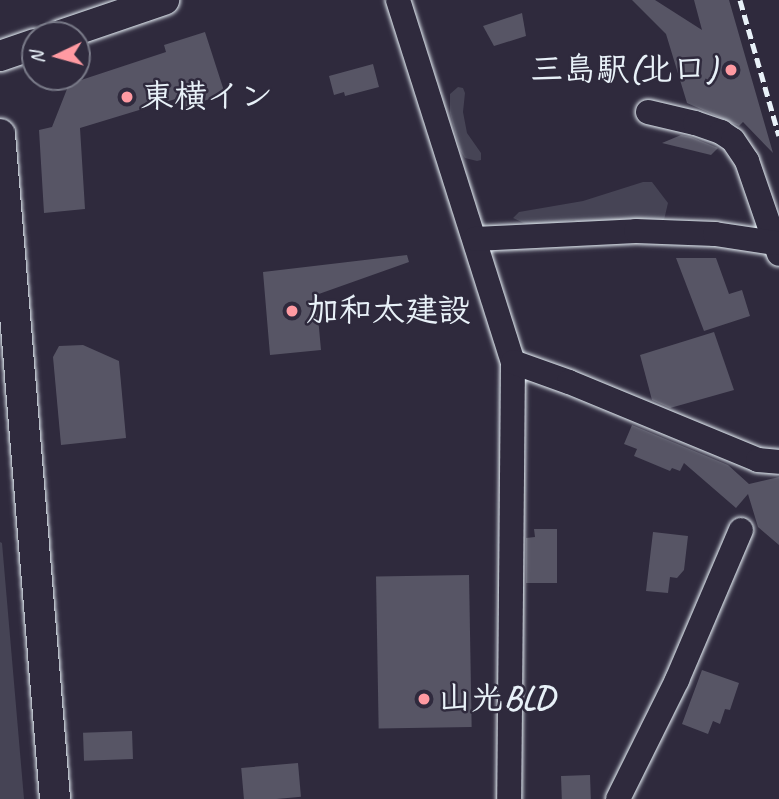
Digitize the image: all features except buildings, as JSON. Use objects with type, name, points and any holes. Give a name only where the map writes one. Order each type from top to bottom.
[{"type":"street","points":[[91,25],[164,0]]},
{"type":"street","points":[[397,0],[513,362],[509,799]]},
{"type":"street","points":[[0,56],[21,49]]},
{"type":"street","points":[[648,112],[695,123],[721,132],[733,140],[747,161],[777,249]]},
{"type":"street","points":[[0,134],[55,799]]},
{"type":"street","points":[[475,239],[636,231],[715,234],[777,249]]},
{"type":"street","points":[[513,362],[569,382],[758,460],[779,462]]},
{"type":"street","points":[[618,799],[677,680],[741,530]]},
{"type":"shaded area","points":[[458,87],[463,88],[465,93],[463,112],[467,133],[481,153],[481,160],[465,158],[460,150],[450,113],[450,94]]},
{"type":"shaded area","points":[[643,182],[652,182],[668,203],[664,220],[658,223],[584,224],[574,220],[540,225],[526,224],[513,218],[519,212],[583,201]]},
{"type":"shaded area","points":[[0,542],[2,543],[24,799],[0,799]]},
{"type":"railway","points":[[740,0],[779,136]]},
{"type":"place","name":"三島駅(北口)","points":[[731,70]]},
{"type":"place","name":"東横イン","points":[[127,97]]},
{"type":"place","name":"加和太建設","points":[[292,311]]},
{"type":"place","name":"山光BLD","points":[[424,699]]}]
